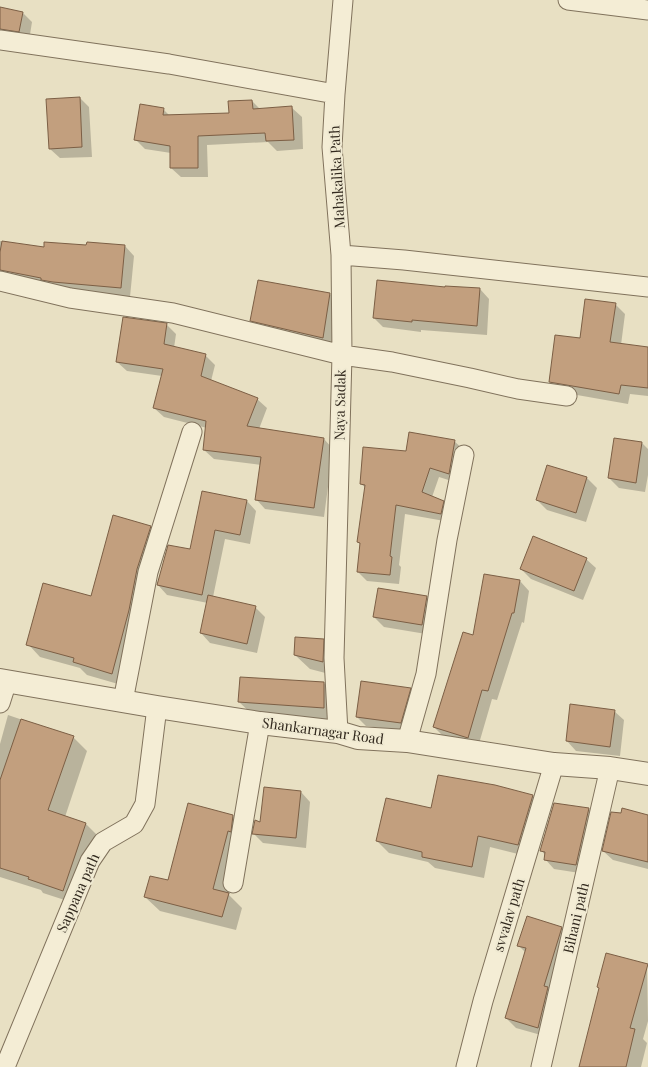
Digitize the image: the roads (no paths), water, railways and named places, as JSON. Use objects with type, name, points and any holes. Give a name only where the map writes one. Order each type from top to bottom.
[{"type":"street","name":"Mahakalika Path","points":[[342,355],[341,255],[332,147],[334,94],[343,0]]},
{"type":"street","points":[[568,0],[648,10]]},
{"type":"street","points":[[0,40],[169,64],[334,94]]},
{"type":"street","points":[[341,255],[404,260],[648,287]]},
{"type":"street","name":"Naya Sadak","points":[[0,281],[70,298],[172,313],[342,355],[334,658],[338,732]]},
{"type":"street","points":[[342,355],[392,362],[518,389],[567,396]]},
{"type":"street","points":[[123,701],[148,572],[192,432]]},
{"type":"street","points":[[407,741],[426,674],[447,540],[464,455]]},
{"type":"street","points":[[0,703],[4,681]]},
{"type":"street","name":"Shankarnagar Road","points":[[4,681],[260,723],[338,732],[358,738],[407,741],[554,764],[610,768],[648,774]]},
{"type":"street","name":"Sappana path","points":[[5,1067],[90,861],[103,842],[134,824],[145,804],[157,707]]},
{"type":"street","points":[[233,883],[260,723]]},
{"type":"street","name":"svvalav path","points":[[466,1067],[554,764]]},
{"type":"street","name":"Bihani path","points":[[541,1067],[610,768]]}]
